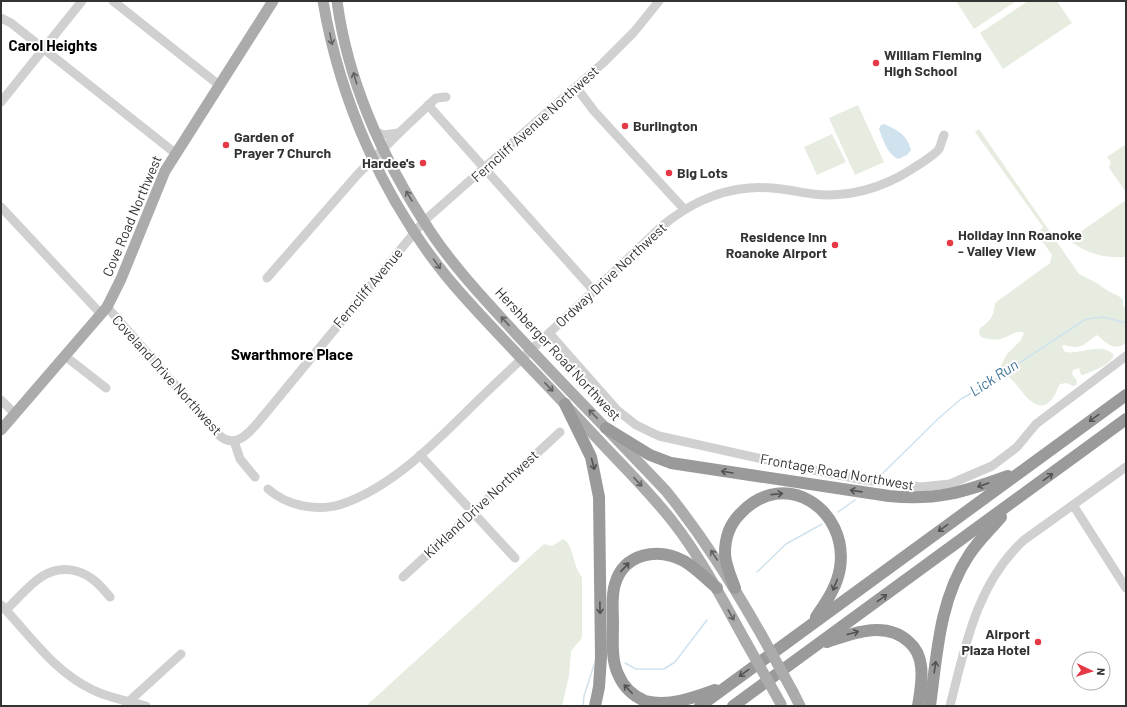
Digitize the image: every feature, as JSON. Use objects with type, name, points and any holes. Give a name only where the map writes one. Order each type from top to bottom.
[{"type":"highway","points":[[700,706],[1126,395]]},
{"type":"highway","points":[[565,404],[588,447],[598,483],[601,657],[595,706]]},
{"type":"highway","points":[[736,705],[1126,419]]},
{"type":"highway","points":[[606,428],[650,455],[671,463],[905,498],[951,495],[1020,472]]},
{"type":"highway","points":[[735,588],[726,561],[725,550],[729,531],[737,516],[752,502],[765,496],[783,493],[804,498],[819,507],[831,521],[838,537],[841,557],[839,574],[835,586],[829,598],[810,626]]},
{"type":"highway","points":[[930,706],[941,625],[955,580],[969,555],[1016,500]]},
{"type":"highway","points":[[716,588],[690,565],[674,557],[664,554],[649,554],[630,561],[620,572],[613,593],[614,661],[618,674],[626,688],[639,698],[650,703],[678,703],[729,684]]},
{"type":"highway","points":[[816,645],[863,630],[885,630],[899,635],[914,647],[920,659],[922,677],[918,706]]},
{"type":"main road","name":"Cove Road Northwest","points":[[1,430],[104,311],[121,279],[162,178],[175,153],[273,1]]},
{"type":"main road","name":"Hershberger Road Northwest","points":[[323,1],[335,60],[354,118],[373,159],[400,209],[450,281],[661,507],[691,546],[781,705]]},
{"type":"main road","name":"Hershberger Road Northwest","points":[[337,1],[342,28],[357,85],[383,149],[424,221],[468,281],[531,350],[666,491],[691,522],[735,588],[800,706]]},
{"type":"street","points":[[1,102],[82,1]]},
{"type":"street","points":[[113,1],[219,85]]},
{"type":"street","name":"Ferncliff Avenue Northwest","points":[[407,242],[424,221],[484,170],[621,46],[659,1]]},
{"type":"street","points":[[1,18],[11,23],[175,153]]},
{"type":"street","points":[[576,87],[594,111],[684,209]]},
{"type":"street","points":[[267,278],[373,159],[436,98],[446,97]]},
{"type":"street","points":[[428,105],[484,170],[594,291]]},
{"type":"street","points":[[376,132],[384,135],[399,133]]},
{"type":"street","name":"Ordway Drive Northwest","points":[[268,488],[281,498],[302,505],[319,507],[334,506],[351,500],[393,477],[420,455],[662,226],[684,209],[718,194],[750,188],[776,188],[828,195],[876,187],[901,176],[938,150],[944,135]]},
{"type":"street","name":"Coveland Drive Northwest","points":[[1,207],[104,311],[220,436],[234,441],[240,459],[255,477]]},
{"type":"street","name":"Ferncliff Avenue","points":[[234,441],[247,434],[265,414],[407,242]]},
{"type":"street","name":"Frontage Road Northwest","points":[[549,333],[617,410],[636,425],[659,436],[803,468],[885,483],[921,487],[950,484],[992,466],[1017,447],[1036,424],[1126,356]]},
{"type":"street","points":[[65,356],[106,388]]},
{"type":"street","points":[[1,400],[14,414]]},
{"type":"street","name":"Kirkland Drive Northwest","points":[[403,577],[560,432]]},
{"type":"street","points":[[420,455],[515,558]]},
{"type":"street","points":[[950,706],[975,616],[988,585],[996,571],[1014,549],[1024,540],[1126,467]]},
{"type":"street","points":[[1073,505],[1126,588]]},
{"type":"street","points":[[110,597],[100,585],[89,576],[73,571],[56,569],[38,579],[4,607],[62,671],[92,690],[126,704],[146,706]]},
{"type":"street","points":[[126,704],[180,654]]},
{"type":"shaded area","points":[[956,1],[1016,1],[974,29]]},
{"type":"shaded area","points":[[1028,1],[1057,1],[1072,23],[1003,69],[980,33]]},
{"type":"shaded area","points":[[858,105],[884,162],[855,175],[829,118]]},
{"type":"shaded area","points":[[979,129],[1079,274],[1118,296],[1123,300],[1123,306],[1126,308],[1126,343],[1122,346],[1114,347],[1097,335],[1082,346],[1075,347],[1063,345],[1062,347],[1065,352],[1103,349],[1114,355],[1112,359],[1096,370],[1083,375],[1081,375],[1079,368],[1073,370],[1072,374],[1077,381],[1076,385],[1073,386],[1067,383],[1060,384],[1053,398],[1047,404],[1040,406],[1029,399],[1009,377],[1005,379],[998,371],[1007,354],[1021,340],[1024,333],[1016,332],[995,340],[981,337],[979,333],[980,328],[987,323],[991,317],[994,311],[995,303],[1050,263],[1052,255],[1037,234],[1043,227],[975,132]]},
{"type":"shaded area","points":[[832,134],[846,162],[817,175],[804,147]]},
{"type":"shaded area","points":[[1126,144],[1126,192],[1109,168],[1111,162],[1107,157]]},
{"type":"shaded area","points":[[1126,200],[1126,257],[1110,257],[1089,252],[1069,240]]},
{"type":"shaded area","points":[[563,539],[567,542],[571,550],[576,567],[582,577],[582,638],[571,651],[569,676],[562,706],[366,706],[544,544],[552,546]]},
{"type":"water","points":[[884,124],[894,128],[907,140],[911,150],[907,155],[898,159],[888,150],[879,129],[881,125]]},
{"type":"waterway","name":"Lick Run","points":[[881,475],[939,418],[961,399],[986,385],[1086,319],[1103,317],[1126,323]]},
{"type":"waterway","name":"Lick Run","points":[[838,512],[855,500]]},
{"type":"waterway","name":"Lick Run","points":[[757,572],[786,544],[822,524]]},
{"type":"waterway","name":"Lick Run","points":[[625,663],[636,669],[664,669],[675,662],[707,620]]},
{"type":"waterway","name":"Lick Run","points":[[583,706],[584,696],[594,665]]},
{"type":"place","name":"William Fleming High School","points":[[876,63]]},
{"type":"place","name":"Burlington","points":[[625,126]]},
{"type":"place","name":"Garden of Prayer 7 Church","points":[[226,145]]},
{"type":"place","name":"Hardee's","points":[[423,163]]},
{"type":"place","name":"Big Lots","points":[[669,173]]},
{"type":"place","name":"Holiday Inn Roanoke - Valley View","points":[[950,243]]},
{"type":"place","name":"Residence Inn Roanoke Airport","points":[[835,245]]},
{"type":"place","name":"Airport Plaza Hotel","points":[[1038,642]]},
{"type":"district","name":"Carol Heights","points":[[53,46]]},
{"type":"district","name":"Swarthmore Place","points":[[292,355]]}]
